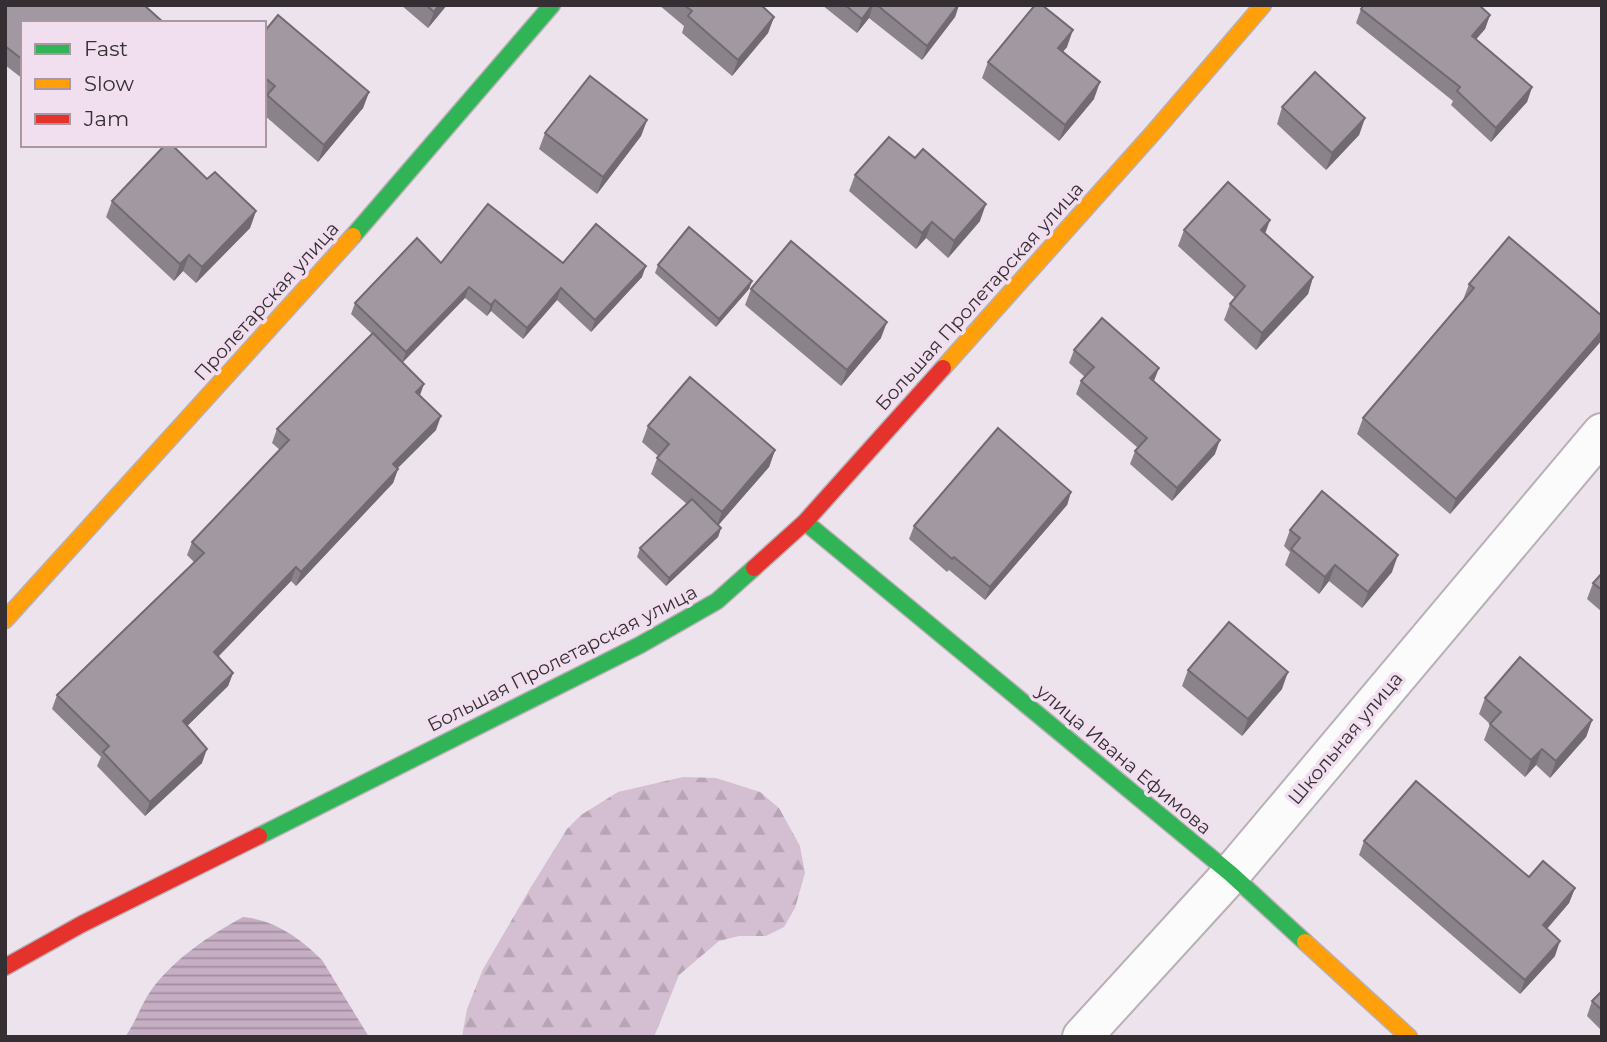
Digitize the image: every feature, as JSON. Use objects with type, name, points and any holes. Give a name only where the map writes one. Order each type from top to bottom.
[{"type":"street","name":"Пролетарская улица","points":[[5,620],[364,225],[552,5]]},
{"type":"street","name":"Большая Пролетарская улица","points":[[5,967],[82,924],[640,645],[717,601],[805,523],[1135,153],[1263,5]]},
{"type":"street","name":"Школьная улица","points":[[1082,1037],[1231,874],[1602,433]]},
{"type":"street","name":"улица Ивана Ефимова","points":[[805,523],[1231,874],[1409,1037]]},
{"type":"green space","points":[[683,777],[716,778],[760,792],[779,808],[800,846],[805,873],[795,908],[784,927],[766,936],[739,936],[719,941],[679,975],[654,1037],[462,1037],[467,1009],[483,969],[567,829],[581,815],[618,792]]},
{"type":"shaded area","points":[[243,917],[276,926],[314,952],[322,960],[369,1037],[125,1037],[148,995],[171,967],[206,940]]},
{"type":"building","points":[[5,5],[144,5],[162,21],[21,21],[21,58],[5,46]]},
{"type":"building","points":[[426,5],[439,5],[434,12]]},
{"type":"building","points":[[684,5],[761,5],[774,17],[738,60],[688,16],[692,11]]},
{"type":"building","points":[[845,5],[872,5],[862,19]]},
{"type":"building","points":[[877,5],[958,5],[927,46]]},
{"type":"building","points":[[1035,5],[1042,5],[1073,30],[1058,48],[1100,82],[1065,125],[988,62]]},
{"type":"building","points":[[1364,5],[1479,5],[1490,15],[1472,36],[1532,87],[1496,128],[1457,91],[1460,87],[1361,9]]},
{"type":"building","points":[[278,15],[369,92],[324,145],[267,95],[275,86],[266,79],[266,30]]},
{"type":"building","points":[[1315,72],[1365,118],[1332,153],[1282,107]]},
{"type":"building","points":[[590,76],[647,120],[603,177],[545,133]]},
{"type":"building","points":[[889,137],[915,158],[923,149],[986,204],[954,241],[932,222],[922,233],[855,175]]},
{"type":"building","points":[[163,147],[174,147],[207,179],[215,172],[256,211],[202,267],[189,255],[180,264],[112,201]]},
{"type":"building","points":[[1228,182],[1270,220],[1261,230],[1313,277],[1262,333],[1230,304],[1245,286],[1184,230]]},
{"type":"building","points":[[488,204],[563,263],[596,224],[646,266],[595,320],[561,288],[527,328],[495,300],[491,305],[469,287],[406,352],[355,303],[417,238],[441,263]]},
{"type":"building","points":[[689,227],[752,281],[719,319],[658,265]]},
{"type":"building","points":[[1509,237],[1602,316],[1602,331],[1456,499],[1363,418],[1474,288],[1469,284]]},
{"type":"building","points":[[791,241],[887,322],[847,370],[751,289]]},
{"type":"building","points":[[1102,318],[1159,368],[1150,378],[1220,440],[1177,488],[1135,451],[1147,438],[1081,381],[1094,367],[1074,350]]},
{"type":"building","points":[[373,333],[424,384],[416,392],[441,416],[393,464],[398,469],[301,572],[296,567],[214,652],[233,673],[183,721],[207,749],[150,802],[103,752],[109,746],[57,695],[204,553],[192,542],[289,440],[277,429]]},
{"type":"building","points":[[690,377],[775,450],[722,512],[657,458],[669,444],[648,426]]},
{"type":"building","points":[[998,428],[1071,492],[990,587],[914,526]]},
{"type":"building","points":[[1322,491],[1398,555],[1368,592],[1335,565],[1325,577],[1291,549],[1300,538],[1290,530]]},
{"type":"building","points":[[692,499],[721,528],[669,578],[640,548]]},
{"type":"building","points":[[1602,573],[1602,590],[1593,583]]},
{"type":"building","points":[[1229,622],[1288,672],[1248,719],[1188,670]]},
{"type":"building","points":[[1520,657],[1592,720],[1556,761],[1542,749],[1531,760],[1490,724],[1501,712],[1485,698]]},
{"type":"building","points":[[1416,781],[1529,877],[1543,861],[1575,888],[1543,925],[1560,941],[1525,980],[1364,841]]},
{"type":"building","points":[[1602,991],[1602,1010],[1592,1001]]},
{"type":"traffic: fast","points":[[353,236],[552,5]]},
{"type":"traffic: fast","points":[[805,522],[1231,874],[1305,942]]},
{"type":"traffic: fast","points":[[259,836],[640,645],[717,601],[754,568]]},
{"type":"traffic: slow","points":[[943,368],[1153,133],[1263,5]]},
{"type":"traffic: slow","points":[[5,620],[353,236]]},
{"type":"traffic: slow","points":[[1305,942],[1409,1037]]},
{"type":"traffic: jam","points":[[754,568],[805,522],[943,368]]},
{"type":"traffic: jam","points":[[5,967],[82,924],[259,836]]}]
